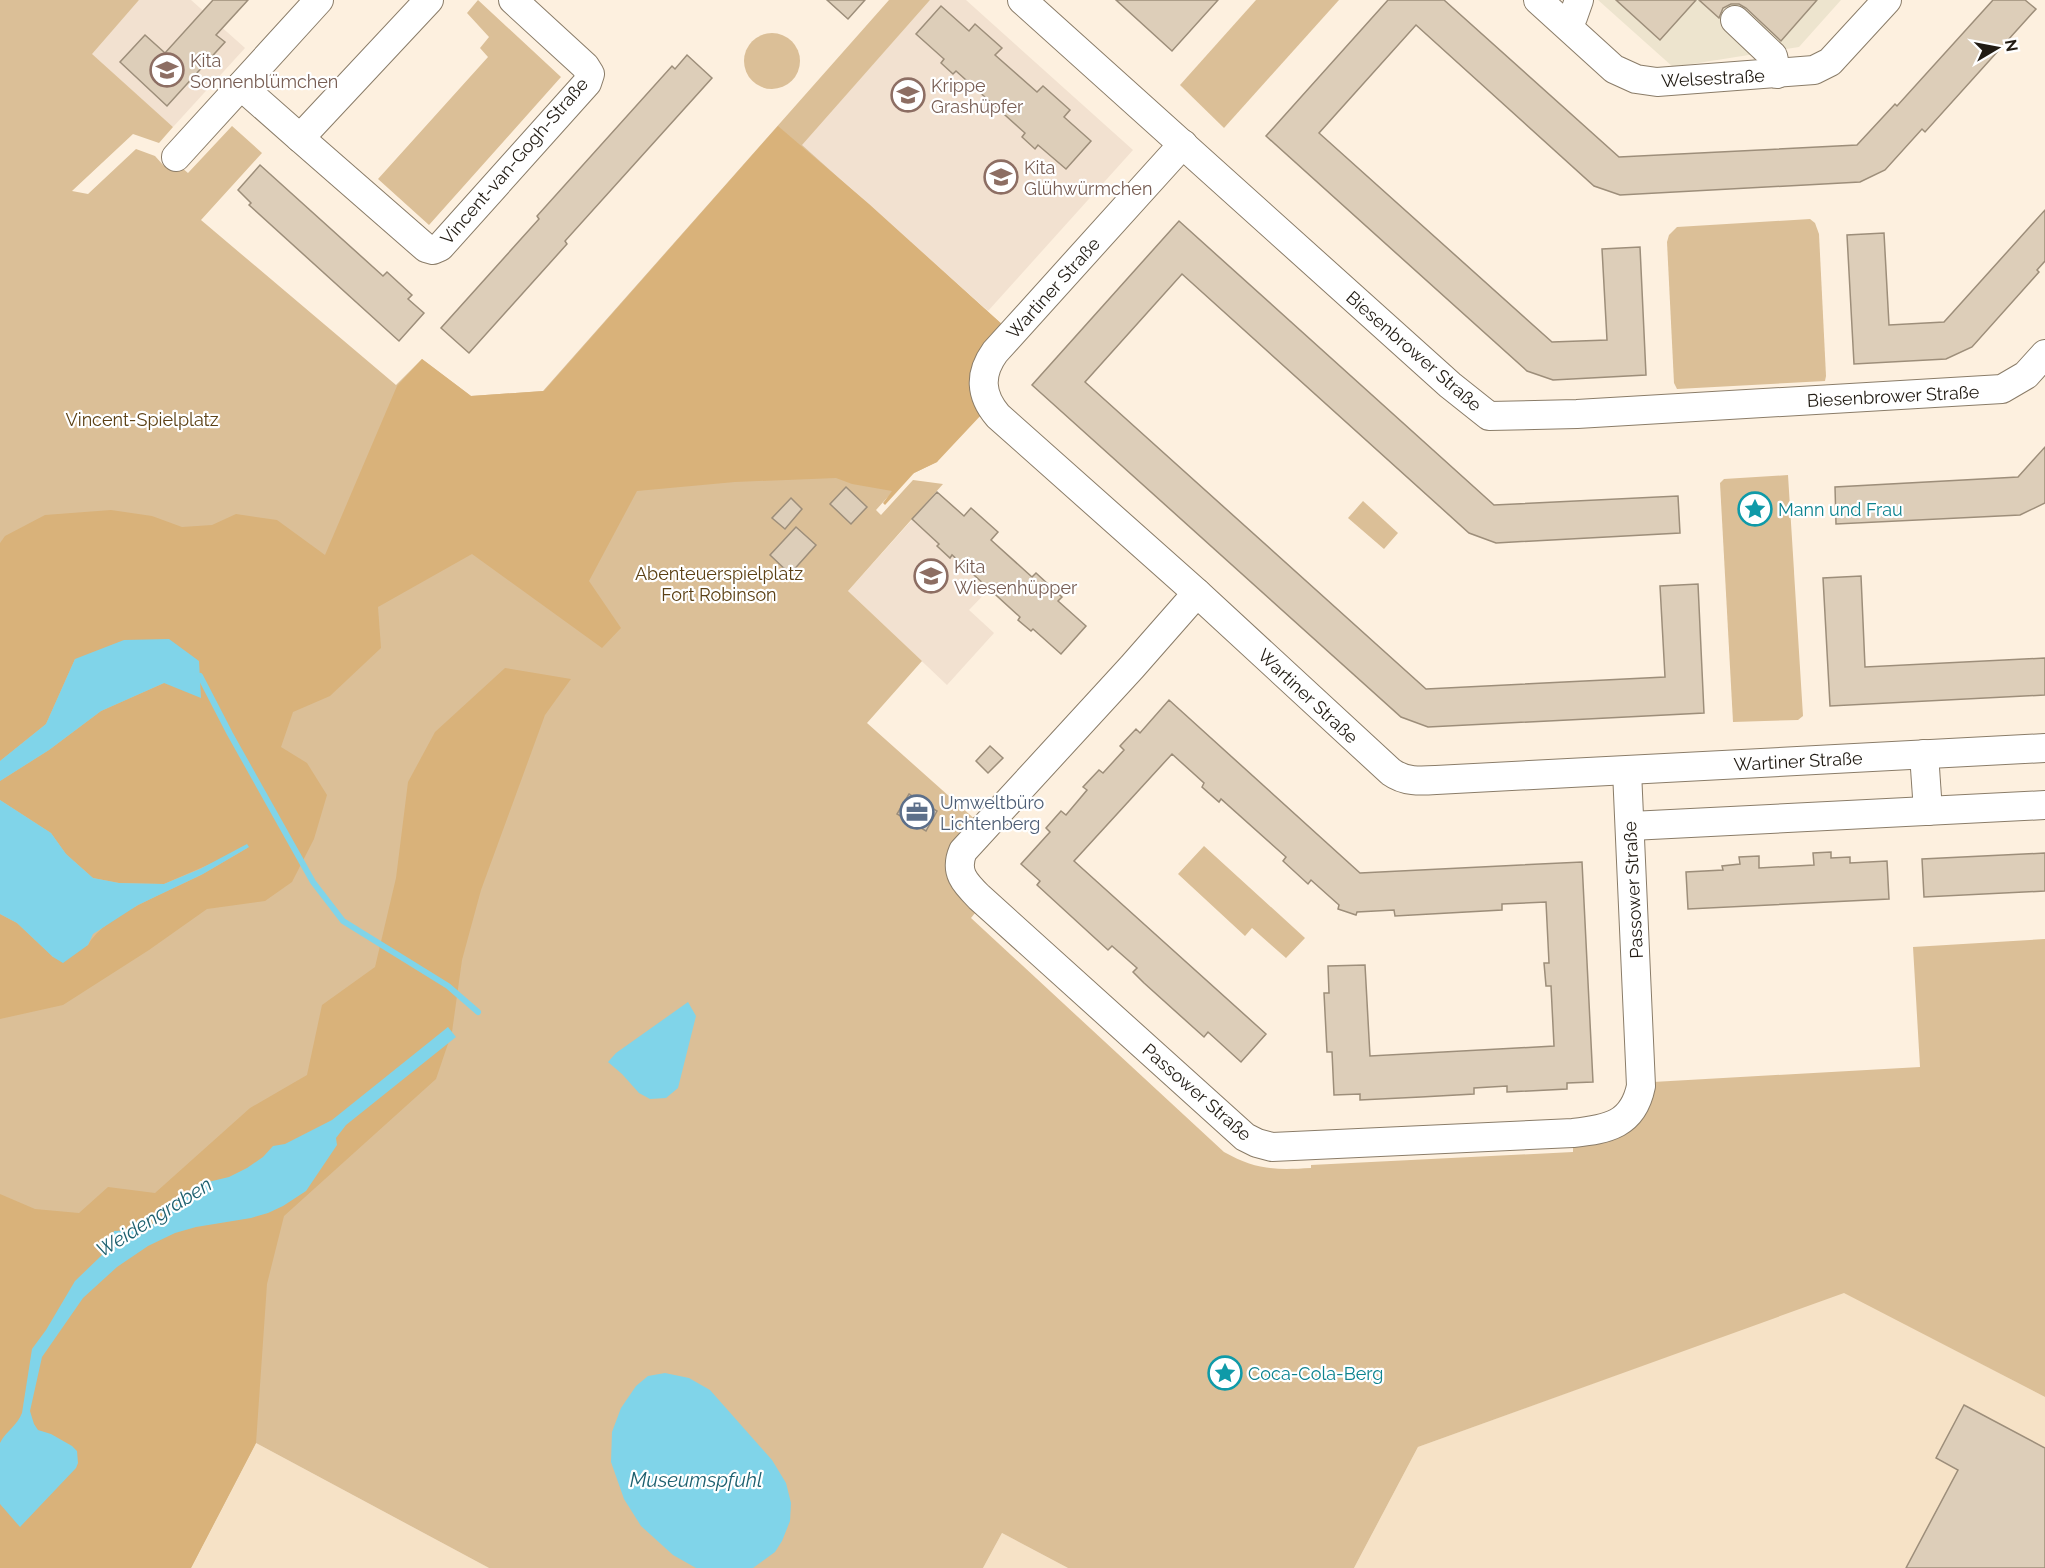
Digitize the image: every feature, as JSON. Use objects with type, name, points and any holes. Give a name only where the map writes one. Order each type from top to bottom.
[{"type":"street","points":[[176,157],[319,0]]},
{"type":"street","points":[[300,138],[429,0]]},
{"type":"street","name":"Vincent-van-Gogh-Straße","points":[[241,86],[426,248],[433,250],[440,247],[587,83],[590,74],[585,66],[513,0]]},
{"type":"street","name":"Biesenbrower Straße","points":[[1022,0],[1450,385],[1489,416],[1577,414],[2002,389],[2026,375],[2045,354]]},
{"type":"street","name":"Welsestraße","points":[[1538,0],[1614,69],[1636,79],[1657,82],[1814,70],[1830,62],[1887,0]]},
{"type":"street","points":[[1735,20],[1773,56],[1777,74]]},
{"type":"street","name":"Wartiner Straße","points":[[1183,144],[995,352],[985,368],[982,386],[990,407],[998,416],[1197,593],[1386,768],[1400,778],[1429,780],[1627,771],[2045,748]]},
{"type":"street","name":"Passower Straße","points":[[1197,593],[963,851],[959,868],[965,883],[979,897],[1245,1137],[1257,1143],[1272,1147],[1573,1132],[1606,1128],[1627,1116],[1639,1100],[1641,1086],[1627,771]]},
{"type":"street","points":[[1924,754],[1928,811]]},
{"type":"street","points":[[1631,826],[2045,805]]},
{"type":"shaded area","name":"Kita Sonnenblümchen","points":[[139,0],[191,0],[245,48],[173,127],[91,54]]},
{"type":"shaded area","name":"Kita Glühwürmchen","points":[[930,0],[966,0],[1133,150],[988,311],[801,145]]},
{"type":"shaded area","points":[[1598,0],[1841,0],[1799,47],[1673,67]]},
{"type":"shaded area","points":[[778,126],[869,204],[1005,327],[983,413],[937,462],[914,473],[885,505],[883,503],[892,491],[852,484],[836,478],[735,482],[637,491],[589,581],[621,628],[602,648],[472,554],[378,607],[381,648],[330,696],[293,712],[281,747],[307,763],[327,795],[314,839],[292,882],[265,901],[207,909],[149,950],[63,1005],[0,1019],[0,914],[17,923],[53,957],[88,945],[96,934],[123,914],[201,875],[249,847],[164,884],[119,883],[93,878],[66,854],[51,833],[0,800],[0,781],[49,750],[101,711],[164,683],[199,661],[75,659],[46,724],[0,761],[0,543],[5,536],[45,515],[111,510],[152,516],[182,527],[212,525],[236,514],[277,520],[325,555],[397,386],[422,359],[471,396],[544,391]]},
{"type":"shaded area","name":"Kita Wiesenhüpper","points":[[937,492],[1015,562],[969,610],[994,633],[947,685],[848,591]]},
{"type":"shaded area","points":[[505,668],[571,679],[545,715],[481,890],[462,960],[452,1032],[436,1079],[284,1216],[267,1284],[256,1443],[191,1568],[0,1568],[0,1194],[35,1209],[79,1213],[108,1187],[155,1193],[250,1108],[307,1075],[322,1005],[375,967],[396,878],[408,782],[435,732]]},
{"type":"shaded area","points":[[1844,1292],[2045,1397],[2045,1568],[1354,1568],[1418,1447]]},
{"type":"shaded area","points":[[256,1443],[489,1568],[191,1568]]},
{"type":"shaded area","points":[[1002,1533],[1068,1568],[983,1568]]},
{"type":"green space","points":[[0,0],[139,0],[92,54],[173,127],[159,143],[133,134],[72,191],[88,194],[136,149],[155,156],[164,166],[182,168],[188,173],[232,126],[262,153],[201,220],[396,385],[422,359],[471,396],[543,391],[889,0],[930,0],[802,145],[1005,327],[937,462],[903,480],[876,510],[881,515],[913,480],[943,484],[848,591],[922,661],[867,723],[978,822],[958,842],[979,908],[971,918],[1224,1152],[1256,1166],[1287,1169],[1311,1168],[1311,1165],[1573,1152],[1573,1140],[1653,1082],[1920,1067],[1913,947],[2045,939],[2045,1397],[1844,1293],[1418,1447],[1354,1568],[1068,1568],[1002,1533],[983,1568],[489,1568],[256,1443],[191,1568],[0,1568]]},
{"type":"green space","points":[[478,0],[561,77],[429,225],[378,179],[488,57],[480,48],[489,37],[467,13]]},
{"type":"green space","points":[[1256,0],[1339,0],[1224,128],[1180,85]]},
{"type":"green space","points":[[766,33],[778,33],[792,41],[800,55],[798,72],[792,81],[778,89],[766,89],[749,77],[744,67],[744,55],[756,38]]},
{"type":"green space","points":[[1810,219],[1815,223],[1819,234],[1825,381],[1677,389],[1674,383],[1667,242],[1669,235],[1677,227]]},
{"type":"green space","points":[[1788,475],[1803,716],[1798,720],[1733,722],[1720,483],[1724,479]]},
{"type":"green space","points":[[1363,501],[1398,533],[1384,549],[1348,518]]},
{"type":"green space","points":[[1204,846],[1305,938],[1286,958],[1252,928],[1245,936],[1178,874]]},
{"type":"water","points":[[169,639],[199,661],[201,698],[164,683],[101,711],[49,750],[0,781],[0,761],[46,724],[75,659],[124,640]]},
{"type":"water","points":[[0,800],[51,833],[66,854],[93,878],[119,883],[164,884],[200,869],[247,844],[249,847],[203,874],[138,905],[93,934],[88,945],[63,963],[53,957],[17,923],[0,914]]},
{"type":"water","points":[[688,1002],[696,1016],[678,1088],[666,1098],[650,1099],[639,1093],[608,1062],[616,1053]]},
{"type":"water","points":[[448,1027],[456,1037],[346,1125],[336,1138],[337,1145],[306,1191],[268,1213],[175,1233],[148,1246],[117,1267],[83,1298],[42,1357],[30,1411],[38,1430],[51,1434],[77,1451],[78,1463],[76,1468],[20,1527],[0,1504],[0,1443],[22,1413],[32,1349],[75,1281],[101,1256],[110,1243],[114,1231],[131,1230],[140,1234],[204,1183],[229,1177],[263,1157],[273,1146],[285,1144],[332,1120]]},
{"type":"water","name":"Museumspfuhl","points":[[665,1373],[689,1378],[710,1390],[772,1460],[786,1483],[791,1503],[790,1521],[775,1552],[753,1568],[696,1568],[673,1555],[641,1526],[624,1499],[611,1462],[612,1432],[621,1408],[636,1386],[648,1376]]},
{"type":"building","points":[[213,0],[248,0],[216,35],[225,42],[167,106],[120,62],[145,35],[165,53]]},
{"type":"building","points":[[827,0],[865,0],[848,19]]},
{"type":"building","points":[[1116,0],[1218,0],[1172,51]]},
{"type":"building","points":[[1388,0],[1444,0],[1619,157],[1857,145],[1895,104],[1897,106],[1993,0],[2025,0],[2036,9],[1925,132],[1922,129],[1885,170],[1860,182],[1620,195],[1594,186],[1416,25],[1319,133],[1552,342],[1607,340],[1602,249],[1640,247],[1646,375],[1553,380],[1527,371],[1266,136]]},
{"type":"building","points":[[1616,0],[1696,0],[1660,40]]},
{"type":"building","points":[[1699,0],[1817,0],[1781,41],[1739,4],[1731,4],[1723,8],[1719,18]]},
{"type":"building","points":[[941,6],[969,31],[975,24],[1002,48],[995,55],[1037,92],[1043,86],[1070,110],[1064,117],[1091,141],[1066,169],[1038,145],[1035,149],[1022,137],[1025,133],[956,71],[953,74],[941,63],[944,59],[916,34]]},
{"type":"building","points":[[687,55],[712,78],[565,241],[567,244],[469,353],[441,328],[539,219],[537,216],[672,66],[675,69]]},
{"type":"building","points":[[260,165],[383,276],[387,272],[412,295],[408,299],[424,313],[399,341],[249,205],[251,203],[238,190]]},
{"type":"building","points":[[2045,210],[2045,261],[2037,270],[2039,272],[1972,347],[1946,359],[1854,364],[1847,235],[1884,233],[1889,325],[1944,322]]},
{"type":"building","points":[[1179,221],[1494,505],[1678,496],[1680,533],[1496,543],[1469,533],[1182,274],[1085,382],[1426,689],[1665,677],[1660,586],[1698,584],[1704,713],[1428,727],[1401,717],[1032,385]]},
{"type":"building","points":[[2045,447],[2045,503],[2020,515],[1836,524],[1835,487],[2018,477]]},
{"type":"building","points":[[846,487],[867,507],[851,524],[830,504]]},
{"type":"building","points":[[937,492],[964,516],[971,508],[998,532],[991,540],[1032,577],[1036,573],[1062,597],[1058,601],[1086,626],[1061,654],[1033,629],[1031,631],[1018,620],[1020,617],[952,555],[950,558],[937,546],[939,544],[912,519]]},
{"type":"building","points":[[791,498],[802,509],[785,529],[772,518]]},
{"type":"building","points":[[796,527],[816,545],[790,574],[770,555]]},
{"type":"building","points":[[1861,576],[1865,667],[2045,658],[2045,695],[1830,706],[1823,578]]},
{"type":"building","points":[[1169,700],[1360,873],[1582,862],[1593,1082],[1567,1083],[1567,1089],[1507,1092],[1507,1086],[1474,1088],[1474,1094],[1421,1097],[1360,1100],[1360,1094],[1334,1095],[1332,1052],[1327,1052],[1324,993],[1329,993],[1328,966],[1365,965],[1370,1056],[1554,1046],[1551,986],[1546,986],[1544,963],[1549,963],[1546,902],[1502,904],[1502,910],[1395,916],[1394,910],[1357,912],[1356,915],[1338,909],[1339,905],[1311,880],[1308,884],[1283,861],[1286,857],[1221,799],[1219,802],[1202,787],[1204,783],[1172,754],[1074,861],[1266,1034],[1241,1062],[1208,1032],[1204,1037],[1144,983],[1133,972],[1137,968],[1112,946],[1108,950],[1037,885],[1040,881],[1021,864],[1050,832],[1046,828],[1061,811],[1066,815],[1087,790],[1083,787],[1099,770],[1103,773],[1124,750],[1120,746],[1136,729],[1140,733]]},
{"type":"building","points":[[990,746],[1003,758],[988,773],[976,761]]},
{"type":"building","name":"Umweltbüro Lichtenberg","points":[[909,794],[937,811],[926,831],[897,814]]},
{"type":"building","points":[[1831,852],[1831,858],[1850,857],[1850,863],[1887,861],[1889,899],[1688,909],[1686,872],[1723,870],[1722,866],[1740,864],[1739,857],[1759,856],[1759,868],[1814,865],[1813,853]]},
{"type":"building","points":[[2045,853],[2045,891],[1924,897],[1922,859]]},
{"type":"building","points":[[1964,1405],[2045,1448],[2045,1568],[1906,1568],[1958,1470],[1936,1458]]},
{"type":"waterway","points":[[200,676],[313,882],[343,921],[448,986],[478,1012]]},
{"type":"place","name":"Kita Sonnenblümchen","points":[[167,70]]},
{"type":"place","name":"Krippe Grashüpfer","points":[[908,95]]},
{"type":"place","name":"Kita Glühwürmchen","points":[[1001,177]]},
{"type":"place","name":"Mann und Frau","points":[[1755,509]]},
{"type":"place","name":"Kita Wiesenhüpper","points":[[931,576]]},
{"type":"place","name":"Umweltbüro Lichtenberg","points":[[917,812]]},
{"type":"place","name":"Coca-Cola-Berg","points":[[1225,1373]]},
{"type":"park label","name":"Vincent-Spielplatz","points":[[142,419]]},
{"type":"park label","name":"Abenteuerspielplatz Fort Robinson","points":[[719,583]]},
{"type":"water label","name":"Weidengraben","points":[[154,1217]]}]
